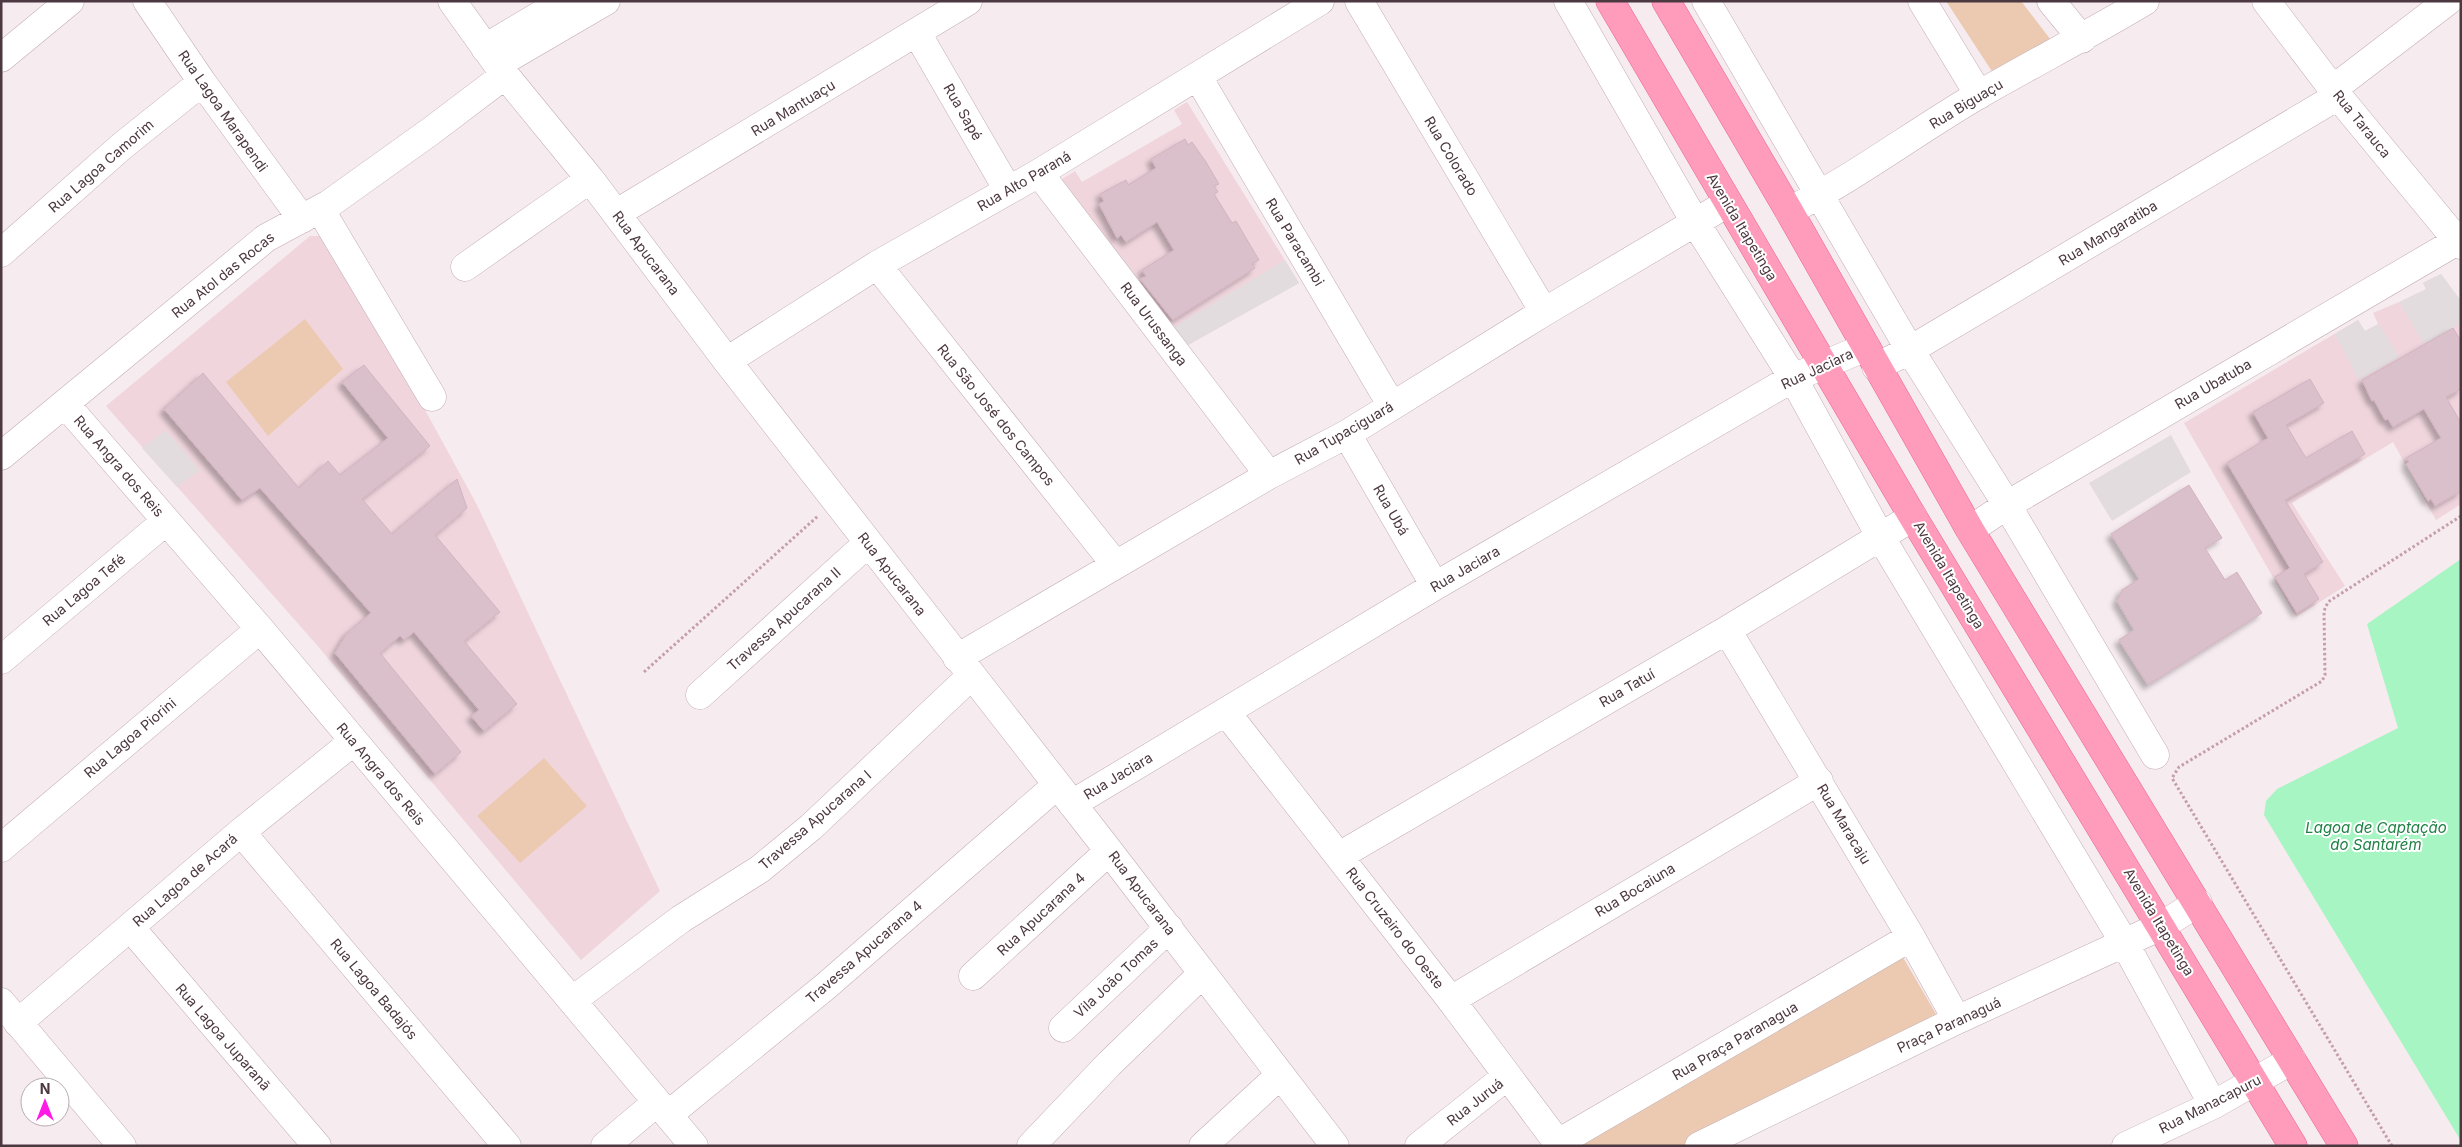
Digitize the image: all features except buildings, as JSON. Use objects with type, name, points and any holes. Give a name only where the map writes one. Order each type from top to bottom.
[{"type":"main road","name":"Avenida Itapetinga","points":[[1610,1],[1914,517],[2293,1146]]},
{"type":"main road","points":[[1666,1],[1789,211],[1970,530],[2344,1146]]},
{"type":"street","points":[[1,58],[70,1]]},
{"type":"street","name":"Rua Lagoa Marapendi","points":[[147,1],[202,82],[311,214],[432,397]]},
{"type":"street","name":"Rua Apucarana","points":[[452,1],[496,62],[617,213],[727,361],[964,667],[1110,851],[1279,1076],[1335,1146]]},
{"type":"street","points":[[496,62],[564,1]]},
{"type":"street","points":[[496,62],[606,1]]},
{"type":"street","name":"Rua Mantuaçu","points":[[617,213],[968,1]]},
{"type":"street","name":"Rua Alto Paraná","points":[[727,361],[877,265],[1039,173],[1320,1]]},
{"type":"street","name":"Rua Colorado","points":[[1359,1],[1544,312]]},
{"type":"street","points":[[1568,1],[1695,222],[1793,378],[1880,536],[2125,944],[2213,1105]]},
{"type":"street","points":[[1706,1],[1910,350],[2007,505],[2155,755]]},
{"type":"street","points":[[1922,1],[1979,95]]},
{"type":"street","points":[[2051,1],[2082,39]]},
{"type":"street","name":"Rua Biguaçu","points":[[1789,211],[1820,195],[1979,95],[2082,39],[2145,1]]},
{"type":"street","name":"Rua Tarauca","points":[[2266,1],[2336,93],[2459,243]]},
{"type":"street","name":"Rua Mangaratiba","points":[[1871,357],[1910,350],[2336,93],[2448,1]]},
{"type":"street","name":"Rua Sapé","points":[[917,33],[1008,190]]},
{"type":"street","name":"Rua Atol das Rocas","points":[[1,456],[66,405],[266,238],[311,214],[432,132],[496,62]]},
{"type":"street","name":"Rua Paracambi","points":[[1198,77],[1392,406]]},
{"type":"street","name":"Rua Lagoa Camorim","points":[[1,253],[122,146],[202,82]]},
{"type":"street","name":"Rua Urussanga","points":[[1039,173],[1268,475]]},
{"type":"street","points":[[465,267],[590,179]]},
{"type":"street","name":"Rua Tupaciguará","points":[[964,667],[1115,564],[1268,475],[1347,434],[1544,312],[1728,202]]},
{"type":"street","name":"Rua Ubatuba","points":[[1970,530],[2007,505],[2459,243]]},
{"type":"street","name":"Rua São José dos Campos","points":[[877,265],[1115,564]]},
{"type":"street","name":"Rua Jaciara","points":[[1065,794],[1226,712],[1435,586],[1793,378],[1823,364],[1871,357]]},
{"type":"street","name":"Rua Angra dos Reis","points":[[66,405],[260,628],[694,1146]]},
{"type":"street","name":"Rua Ubá","points":[[1347,434],[1435,586]]},
{"type":"street","name":"Rua Tatuí","points":[[1339,856],[1727,630],[1914,517]]},
{"type":"street","name":"Rua Lagoa Tefé","points":[[1,660],[166,521]]},
{"type":"street","name":"Travessa Apucarana II","points":[[700,695],[868,543]]},
{"type":"street","name":"Rua Lagoa Piorini","points":[[1,848],[260,628]]},
{"type":"street","name":"Rua Maracaju","points":[[1727,630],[1911,938],[1957,1020]]},
{"type":"street","name":"Travessa Apucarana I","points":[[573,1000],[681,919],[760,869],[811,827],[964,667]]},
{"type":"street","name":"Rua Cruzeiro do Oeste","points":[[1226,712],[1451,1000],[1559,1144]]},
{"type":"street","name":"Rua Lagoa de Acará","points":[[18,1022],[241,832],[354,741]]},
{"type":"street","name":"Rua Bocaiuna","points":[[1451,1000],[1818,781]]},
{"type":"street","name":"Travessa Apucarana 4","points":[[605,1146],[662,1109],[826,986],[1065,794]]},
{"type":"street","name":"Rua Lagoa Badajós","points":[[241,832],[507,1146]]},
{"type":"street","name":"Rua Apucarana 4","points":[[973,976],[1110,851]]},
{"type":"street","name":"Praça Paranaguá","points":[[1699,1146],[1957,1020],[2125,944],[2161,926],[2198,903]]},
{"type":"street","name":"Rua Lagoa Juparanã","points":[[130,928],[317,1146]]},
{"type":"street","name":"Vila João Tomas","points":[[1063,1028],[1169,928]]},
{"type":"street","name":"Rua Praça Paranagua","points":[[1559,1144],[1911,938]]},
{"type":"street","points":[[1031,1146],[1110,1064],[1202,974]]},
{"type":"street","points":[[1,1002],[111,1142]]},
{"type":"street","name":"Rua Manacapuru","points":[[2126,1146],[2213,1105],[2292,1060]]},
{"type":"street","points":[[1203,1146],[1279,1076]]},
{"type":"street","name":"Rua Juruá","points":[[1418,1146],[1507,1076]]},
{"type":"path","points":[[644,672],[835,500]]},
{"type":"path","points":[[2392,1146],[2172,778],[2179,767],[2322,681],[2325,675],[2324,610],[2328,602],[2461,516]]},
{"type":"shaded area","points":[[1946,1],[2021,1],[2054,44],[1995,76]]},
{"type":"shaded area","points":[[1187,102],[1299,283],[1181,349],[1057,182],[1075,171],[1082,182],[1182,124],[1174,110]]},
{"type":"shaded area","points":[[310,236],[330,236],[477,505],[660,891],[581,960],[316,644],[106,406]]},
{"type":"shaded area","points":[[1285,260],[1299,283],[1181,349],[1167,331]]},
{"type":"shaded area","points":[[2441,274],[2461,301],[2461,504],[2436,520],[2393,442],[2292,503],[2345,586],[2296,617],[2184,423],[2358,320],[2365,331],[2378,324],[2373,313],[2399,302],[2404,310],[2431,296],[2423,283]]},
{"type":"shaded area","points":[[2441,274],[2461,301],[2461,323],[2424,344],[2399,302],[2426,289],[2423,283]]},
{"type":"shaded area","points":[[305,319],[343,369],[268,436],[226,382]]},
{"type":"shaded area","points":[[2358,320],[2365,331],[2379,324],[2399,357],[2359,380],[2335,334]]},
{"type":"shaded area","points":[[166,430],[200,470],[177,487],[142,448]]},
{"type":"shaded area","points":[[2171,435],[2191,472],[2112,521],[2089,483]]},
{"type":"shaded area","points":[[544,758],[587,806],[520,863],[477,816]]},
{"type":"shaded area","points":[[1897,947],[1936,1014],[1687,1146],[1584,1146],[1579,1140]]},
{"type":"water","name":"Lagoa de Captação do Santarém","points":[[2461,559],[2461,1141],[2264,815],[2266,801],[2277,789],[2398,728],[2367,624]]}]
